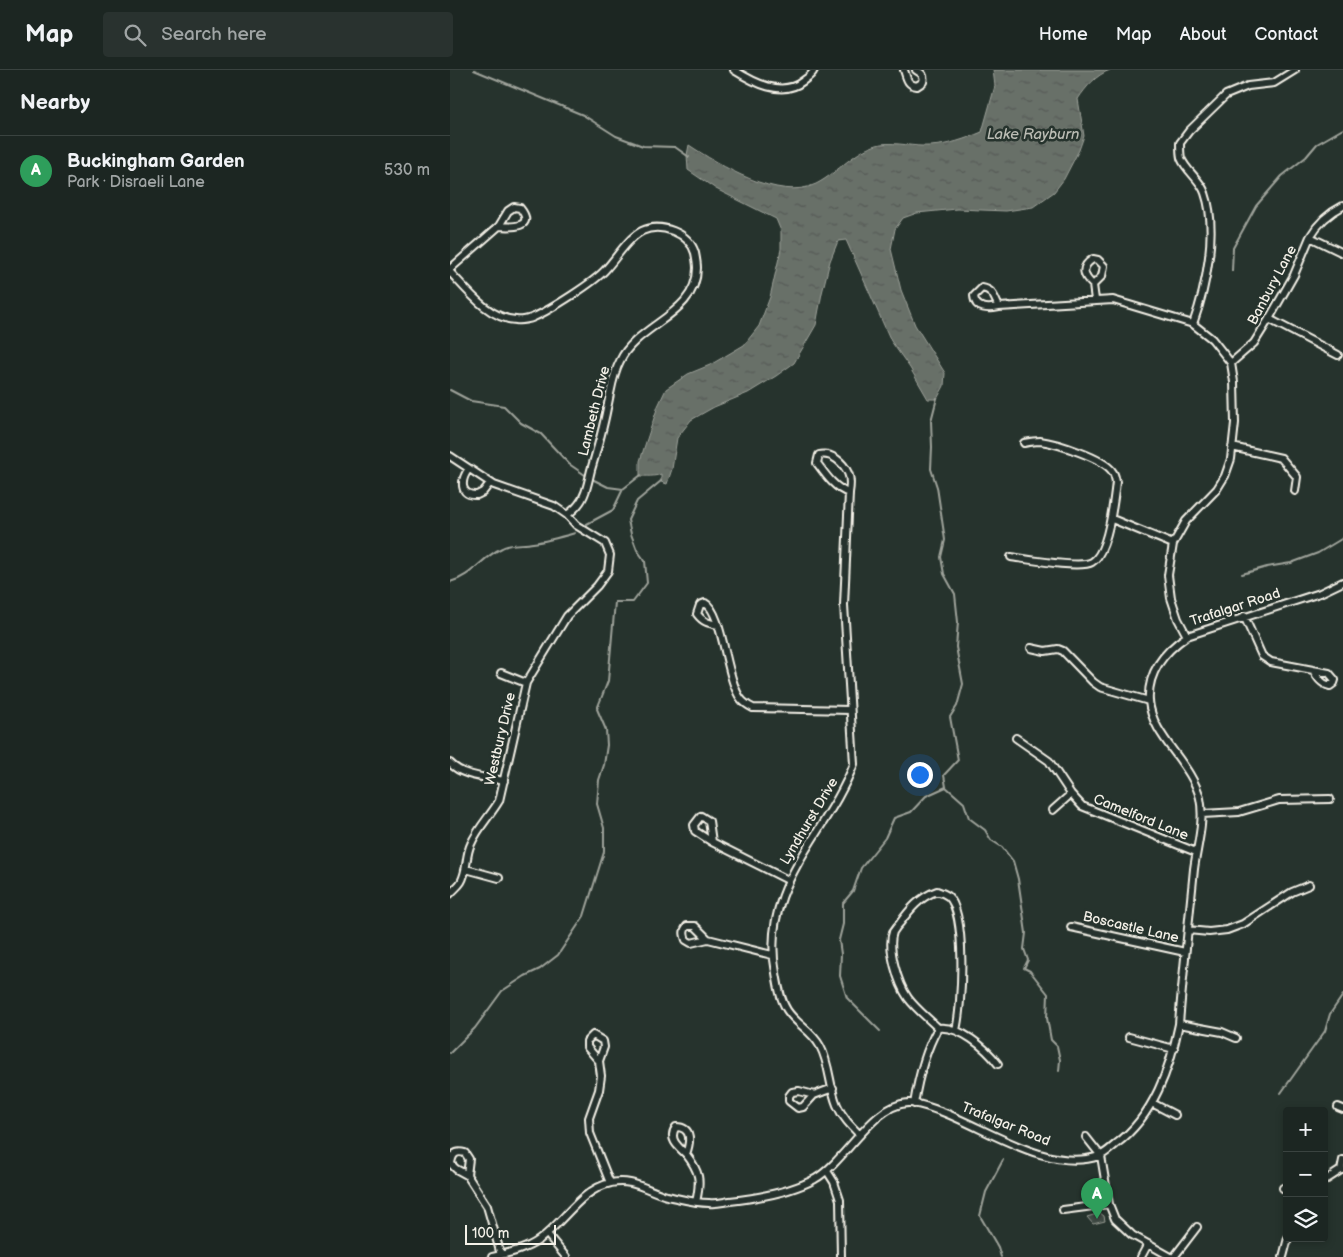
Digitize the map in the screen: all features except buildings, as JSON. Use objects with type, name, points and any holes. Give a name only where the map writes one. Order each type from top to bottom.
[{"type":"street","points":[[734,70],[765,86],[790,89],[799,85],[814,70]]},
{"type":"street","points":[[904,70],[908,82],[917,86],[923,82],[924,78],[916,70]]},
{"type":"street","points":[[1192,324],[1200,303],[1210,248],[1209,212],[1205,191],[1181,157],[1180,142],[1226,95],[1248,86],[1274,83],[1295,70]]},
{"type":"street","name":"Banbury Lane","points":[[1231,363],[1254,343],[1269,319],[1294,275],[1316,226],[1335,210],[1343,206]]},
{"type":"street","points":[[450,271],[499,226]]},
{"type":"street","name":"Lambeth Drive","points":[[450,271],[480,302],[497,315],[515,320],[533,318],[605,271],[642,231],[658,226],[673,231],[686,240],[695,253],[697,270],[694,286],[685,300],[643,333],[630,345],[620,360],[614,376],[586,491],[579,505],[567,515]]},
{"type":"street","points":[[1310,237],[1343,253]]},
{"type":"street","points":[[1093,285],[1095,300]]},
{"type":"street","points":[[999,307],[1113,300],[1192,324],[1212,339],[1231,363],[1234,382],[1235,423],[1232,459],[1225,476],[1217,488],[1186,521],[1173,544],[1168,575],[1171,598],[1178,620],[1187,636]]},
{"type":"street","points":[[1269,319],[1338,355]]},
{"type":"street","points":[[1011,557],[1033,561],[1090,564],[1097,558],[1112,519],[1116,482],[1115,476],[1107,466],[1085,454],[1064,447],[1037,441],[1024,443]]},
{"type":"street","points":[[1232,447],[1281,458],[1298,478],[1295,491]]},
{"type":"street","name":"Lyndhurst Drive","points":[[849,493],[841,491],[822,471],[817,463],[819,455],[826,453],[833,456],[848,473],[850,482],[844,604],[854,764],[847,781],[806,846],[788,880],[775,929],[772,955],[781,996],[787,1010],[811,1032],[820,1046],[837,1104],[843,1115],[860,1135]]},
{"type":"street","name":"Westbury Drive","points":[[450,456],[468,470],[490,483],[554,506],[567,515],[576,525],[605,543],[610,555],[608,571],[597,586],[567,616],[526,684],[499,802],[478,829],[469,847],[466,869],[460,883],[450,894]]},
{"type":"street","points":[[468,470],[462,482],[467,494],[476,495],[483,492],[490,483]]},
{"type":"street","points":[[1112,519],[1173,544]]},
{"type":"street","name":"Trafalgar Road","points":[[610,1183],[627,1182],[643,1186],[664,1195],[712,1204],[784,1192],[813,1180],[827,1170],[877,1116],[896,1106],[908,1103],[955,1117],[1031,1151],[1060,1158],[1080,1160],[1101,1156],[1128,1135],[1152,1103],[1166,1074],[1174,1049],[1179,1024],[1185,952],[1202,814],[1195,783],[1158,730],[1149,701],[1150,683],[1154,672],[1161,658],[1187,636],[1320,593],[1343,582]]},
{"type":"street","points":[[1244,616],[1262,656],[1271,662],[1313,670]]},
{"type":"street","points":[[718,625],[734,686],[742,701],[753,708],[850,710]]},
{"type":"street","points":[[1031,648],[1045,651],[1063,651],[1100,687],[1149,701]]},
{"type":"street","points":[[501,673],[526,684]]},
{"type":"street","name":"Camelford Lane","points":[[1016,738],[1049,761],[1071,794],[1082,806],[1196,852]]},
{"type":"street","points":[[450,763],[458,770],[468,774],[504,781]]},
{"type":"street","points":[[1053,810],[1071,794]]},
{"type":"street","points":[[1202,814],[1239,812],[1279,800],[1330,799]]},
{"type":"street","points":[[712,842],[788,880]]},
{"type":"street","points":[[466,869],[500,878]]},
{"type":"street","points":[[1188,930],[1209,932],[1227,930],[1243,924],[1292,892],[1309,885]]},
{"type":"street","points":[[938,1028],[908,998],[900,982],[892,948],[893,932],[904,917],[927,894],[937,891],[948,896],[956,908],[959,928],[962,981],[956,1030]]},
{"type":"street","name":"Boscastle Lane","points":[[1071,927],[1089,929],[1185,952]]},
{"type":"street","points":[[708,940],[772,955]]},
{"type":"street","points":[[1179,1024],[1222,1032],[1236,1038]]},
{"type":"street","points":[[914,1104],[916,1090],[932,1037],[938,1028],[948,1026],[956,1030],[986,1050],[998,1064]]},
{"type":"street","points":[[1129,1037],[1174,1049]]},
{"type":"street","points":[[492,1257],[517,1251],[531,1245],[547,1234],[589,1194],[610,1183],[590,1133],[590,1118],[599,1090],[601,1076],[599,1061]]},
{"type":"street","points":[[814,1095],[833,1088]]},
{"type":"street","points":[[1152,1103],[1175,1115]]},
{"type":"street","points":[[1086,1137],[1101,1156],[1110,1204],[1115,1219],[1120,1226],[1132,1235],[1173,1257],[1197,1227]]},
{"type":"street","points":[[686,1154],[696,1167],[698,1178],[696,1202]]},
{"type":"street","points":[[1328,1179],[1342,1170],[1343,1160]]},
{"type":"street","points":[[827,1170],[834,1182],[840,1200],[841,1257]]},
{"type":"street","points":[[468,1175],[487,1206],[501,1255]]},
{"type":"street","points":[[1064,1210],[1110,1204]]},
{"type":"street","points":[[547,1234],[566,1257]]},
{"type":"street","points":[[1282,1257],[1287,1242]]},
{"type":"street","points":[[1141,1257],[1148,1244]]},
{"type":"shaded area","points":[[1100,1213],[1104,1216],[1105,1221],[1093,1224],[1087,1217]]},
{"type":"water","name":"Lake Rayburn","points":[[993,70],[1110,70],[1092,82],[1078,99],[1084,136],[1064,179],[1054,192],[1033,207],[1006,211],[957,209],[917,213],[903,218],[895,229],[891,249],[901,290],[915,325],[945,373],[944,386],[937,399],[928,399],[891,341],[846,240],[838,241],[830,261],[816,325],[794,363],[748,393],[714,407],[691,420],[677,438],[672,469],[667,484],[661,482],[661,474],[640,476],[640,461],[658,406],[666,389],[688,374],[710,365],[744,345],[759,326],[770,297],[781,249],[781,231],[776,219],[716,189],[688,170],[687,155],[689,145],[716,162],[750,179],[767,185],[801,188],[816,184],[863,151],[881,144],[937,145],[957,141],[982,132],[995,86]]},
{"type":"waterway","points":[[474,70],[583,115],[616,136],[643,146],[675,147],[689,157]]},
{"type":"waterway","points":[[1232,271],[1233,248],[1256,206],[1282,176],[1306,157],[1317,144],[1343,129]]},
{"type":"waterway","points":[[450,390],[471,401],[504,406],[521,423],[541,434],[569,464],[585,475]]},
{"type":"waterway","points":[[937,398],[931,421],[931,469],[937,487],[945,540],[941,557],[944,574],[955,594],[958,622],[956,647],[963,684],[957,706],[950,717],[958,760],[944,775],[946,787],[964,803],[969,818],[985,830],[991,840],[1002,847],[1013,861],[1018,879],[1026,933],[1024,949],[1028,960],[1024,968],[1030,971],[1048,994],[1047,1018],[1051,1040],[1057,1046],[1060,1060],[1059,1071]]},
{"type":"waterway","points":[[585,525],[613,510],[623,489],[641,475]]},
{"type":"waterway","points":[[594,480],[608,487],[623,489]]},
{"type":"waterway","points":[[450,1053],[475,1028],[502,991],[540,969],[558,955],[584,916],[604,852],[604,828],[597,804],[599,780],[604,765],[607,745],[606,730],[597,709],[608,681],[615,602],[633,602],[647,583],[645,561],[637,550],[628,520],[637,501],[661,481]]},
{"type":"waterway","points":[[450,582],[464,576],[488,556],[505,546],[529,544],[575,533]]},
{"type":"waterway","points":[[1242,574],[1291,563],[1318,553],[1343,538]]},
{"type":"waterway","points":[[880,1031],[847,998],[840,976],[841,954],[839,940],[843,924],[843,903],[853,891],[861,868],[885,838],[894,818],[911,812],[926,796],[946,787]]},
{"type":"waterway","points":[[1281,1093],[1325,1031],[1330,1014],[1343,995]]},
{"type":"waterway","points":[[1001,1257],[998,1247],[980,1216],[986,1192],[1003,1160]]},
{"type":"place","name":"Buckingham Garden","points":[[1097,1219]]}]
